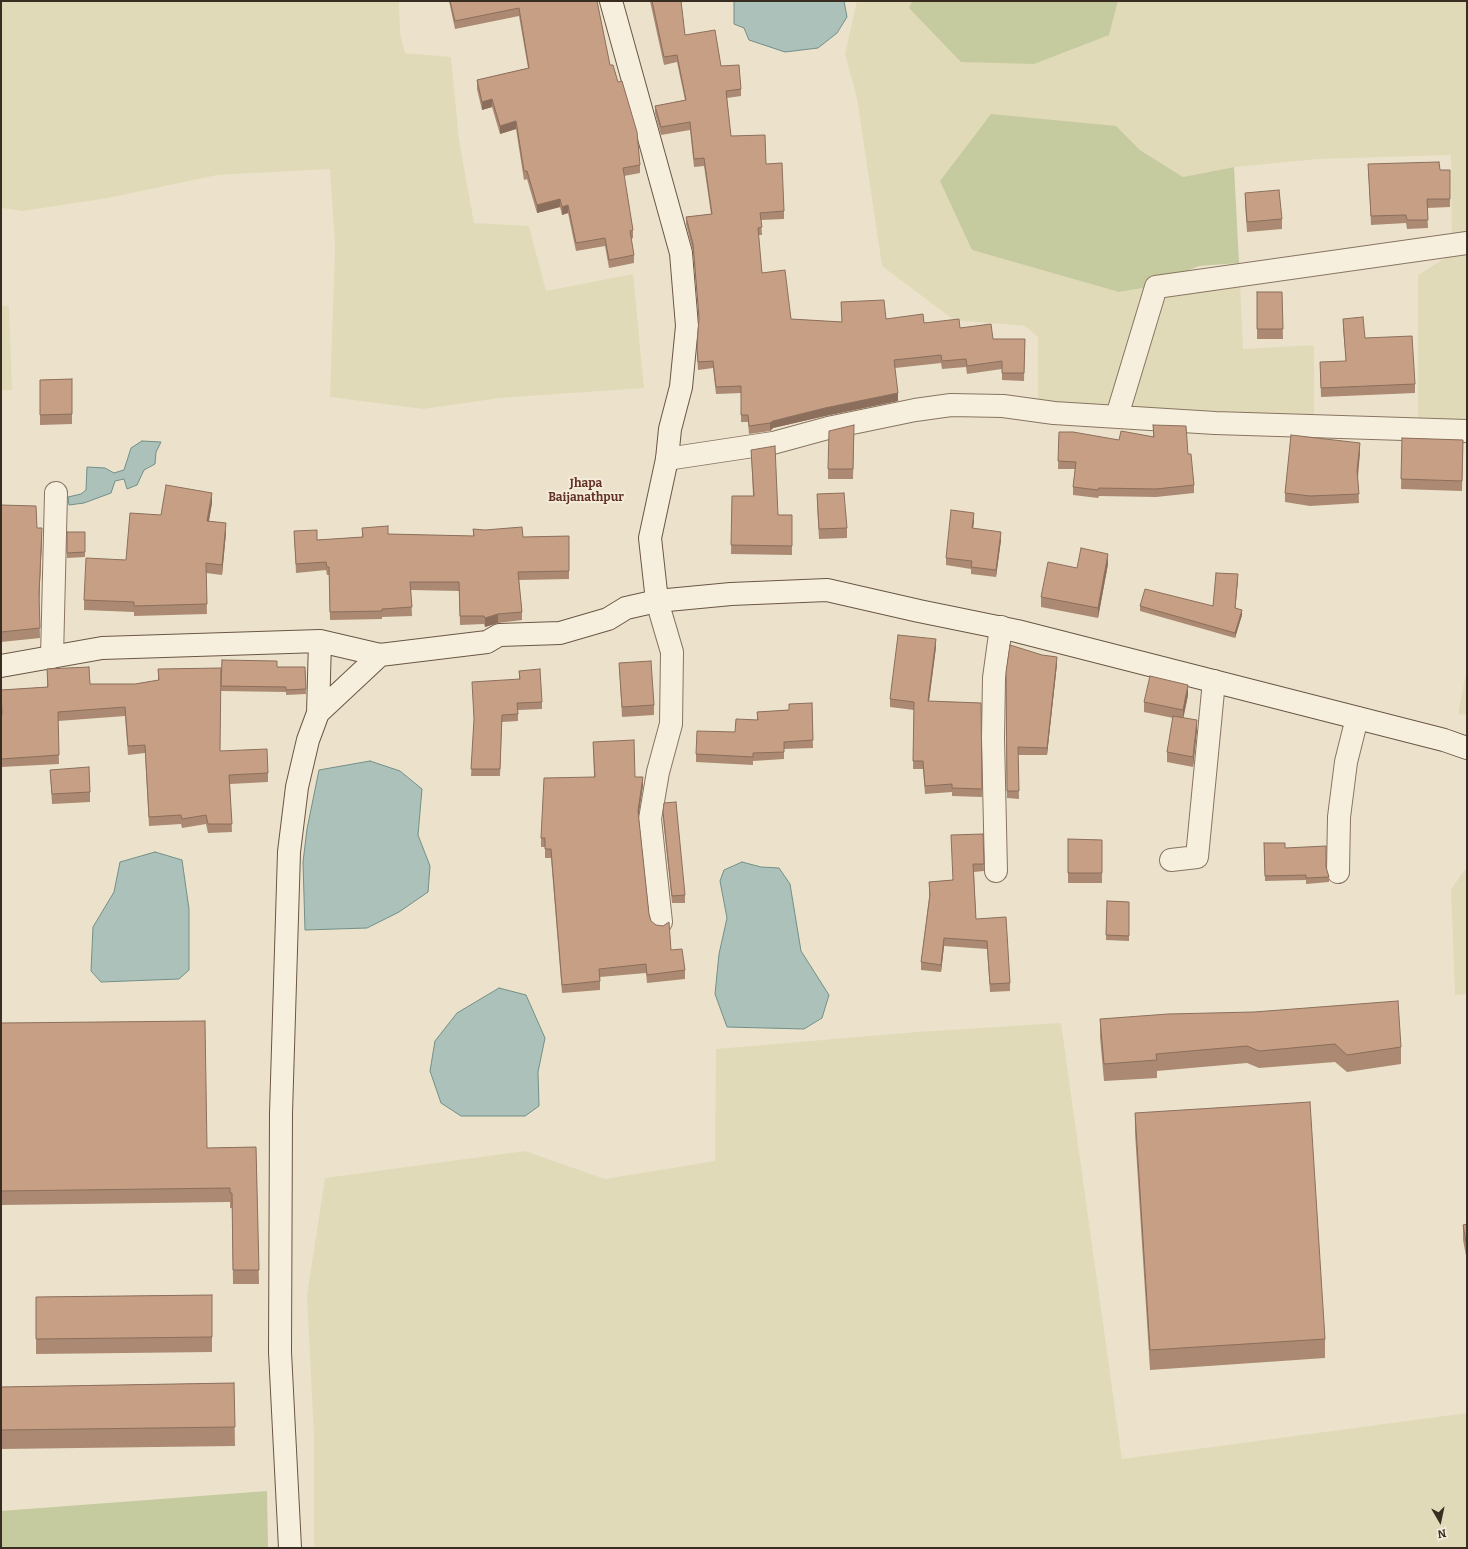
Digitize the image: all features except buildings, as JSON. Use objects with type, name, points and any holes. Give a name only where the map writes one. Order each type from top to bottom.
[{"type":"street","points":[[611,1],[681,253],[687,326],[681,387],[670,429],[667,459],[650,538],[657,601],[672,652],[671,724],[658,772],[650,819],[661,922]]},
{"type":"street","points":[[1117,416],[1156,287],[1467,243]]},
{"type":"street","points":[[667,459],[773,443],[828,428],[915,410],[951,405],[1003,406],[1054,413],[1215,423],[1467,431]]},
{"type":"street","points":[[52,657],[56,493]]},
{"type":"street","points":[[1,666],[102,648],[320,641],[380,655],[488,642],[499,635],[560,633],[608,619],[626,608],[657,601],[731,594],[827,590],[1001,628],[1444,740],[1467,748]]},
{"type":"street","points":[[996,871],[993,738],[994,678],[1001,628]]},
{"type":"street","points":[[290,1548],[280,1352],[282,1113],[289,852],[297,787],[308,740],[318,713],[320,641]]},
{"type":"street","points":[[318,713],[380,655]]},
{"type":"street","points":[[1171,860],[1197,857],[1214,681]]},
{"type":"street","points":[[1338,872],[1339,817],[1346,762],[1357,718]]},
{"type":"shaded area","points":[[1,1],[399,1],[400,32],[405,53],[451,57],[459,140],[474,223],[529,226],[546,291],[633,274],[644,388],[500,398],[423,409],[330,397],[335,246],[330,169],[217,175],[108,198],[23,211],[1,208]]},
{"type":"shaded area","points":[[857,1],[912,1],[909,8],[1109,35],[1118,1],[1467,1],[1467,420],[1418,419],[1418,275],[1452,254],[1451,155],[1319,159],[1234,167],[1183,177],[1140,150],[1116,126],[972,250],[1119,292],[1143,288],[1240,284],[1243,349],[1314,345],[1314,417],[1152,412],[1038,401],[1038,337],[1025,326],[954,320],[882,266],[857,98],[845,54]]},
{"type":"shaded area","points":[[1,306],[9,306],[12,390],[1,390]]},
{"type":"shaded area","points":[[1467,668],[1467,715],[1458,714]]},
{"type":"shaded area","points":[[1467,867],[1467,994],[1455,995],[1451,889]]},
{"type":"shaded area","points":[[1061,1023],[1122,1459],[1467,1413],[1467,1548],[314,1548],[314,1436],[307,1296],[325,1178],[525,1151],[605,1179],[715,1161],[716,1049],[917,1032]]},
{"type":"green space","points":[[912,1],[1118,1],[1109,35],[1034,64],[961,62],[909,8]]},
{"type":"green space","points":[[991,114],[1116,126],[1140,150],[1183,177],[1234,167],[1239,263],[1199,266],[1143,288],[1119,292],[972,250],[940,181]]},
{"type":"green space","points":[[267,1491],[268,1548],[1,1548],[1,1511]]},
{"type":"water","points":[[734,1],[844,1],[847,17],[837,33],[818,48],[785,52],[749,40],[744,28],[734,24]]},
{"type":"water","points":[[142,441],[161,442],[156,452],[155,464],[144,470],[137,485],[127,489],[124,479],[115,481],[111,493],[84,503],[69,505],[68,497],[81,494],[86,490],[87,467],[105,468],[114,473],[124,470],[131,448]]},
{"type":"water","points":[[370,761],[400,771],[422,789],[418,835],[430,866],[428,892],[399,912],[367,928],[305,930],[303,862],[307,829],[319,770]]},
{"type":"water","points":[[155,852],[182,860],[189,909],[189,970],[179,979],[101,982],[91,971],[93,927],[114,892],[120,862]]},
{"type":"water","points":[[742,862],[761,867],[779,868],[790,884],[801,951],[829,995],[822,1018],[804,1029],[727,1027],[715,994],[719,954],[727,918],[720,881],[724,870]]},
{"type":"water","points":[[499,988],[526,995],[545,1038],[538,1072],[539,1106],[525,1116],[461,1116],[441,1103],[430,1071],[435,1041],[457,1013]]},
{"type":"district","name":"Jhapa Baijanathpur","points":[[586,491]]}]
